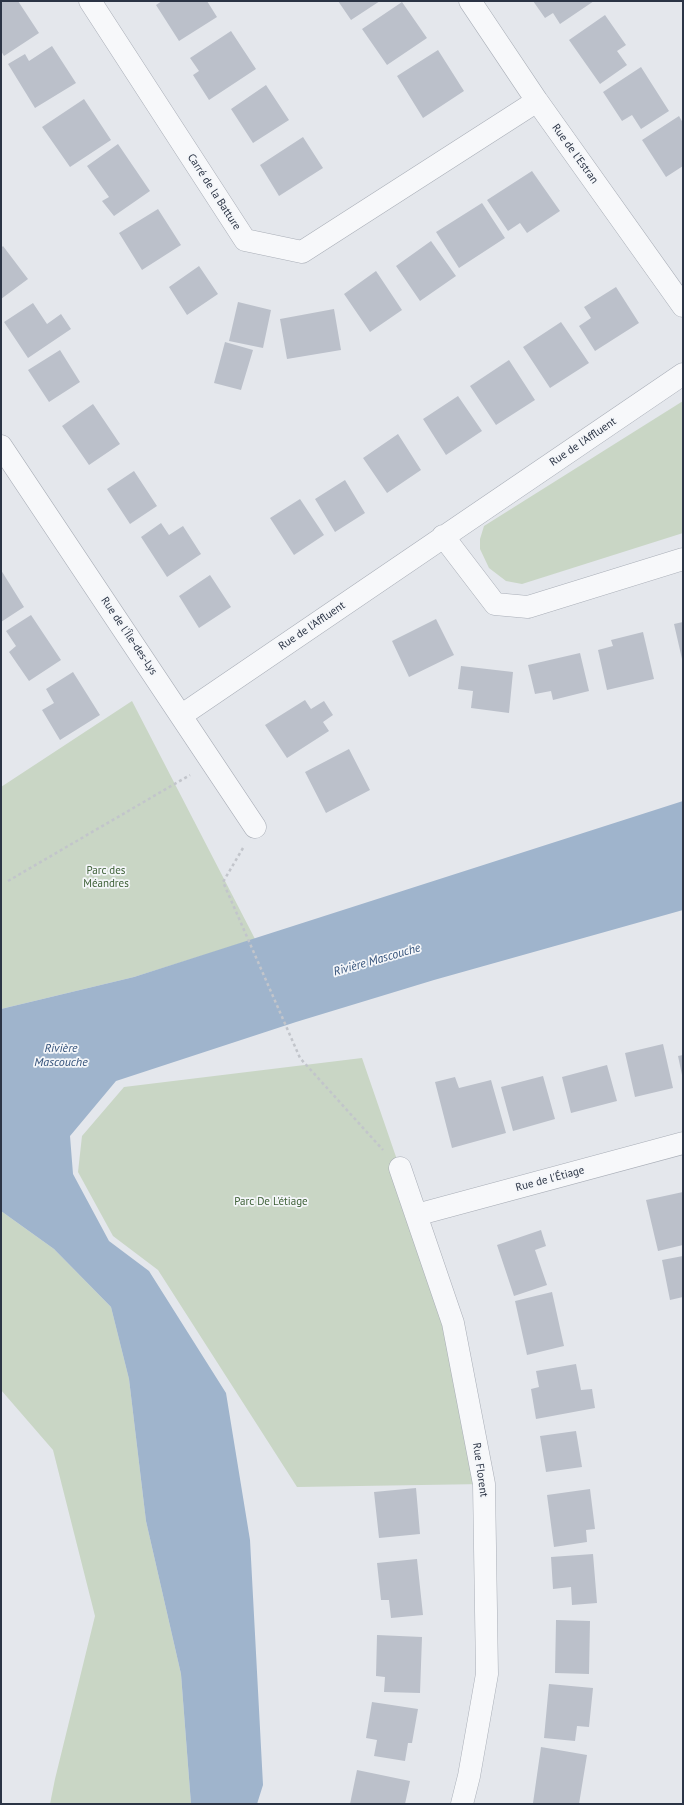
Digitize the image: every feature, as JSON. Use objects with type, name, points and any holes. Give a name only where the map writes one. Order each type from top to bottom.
[{"type":"street","name":"Carré de la Batture","points":[[90,1],[245,240],[302,252],[537,101]]},
{"type":"street","name":"Rue de l'Estran","points":[[470,1],[537,101],[683,306]]},
{"type":"street","name":"Rue de l'Affluent","points":[[182,715],[683,374]]},
{"type":"street","name":"Rue de l'Île-des-Lys","points":[[1,446],[182,715],[211,763],[255,827]]},
{"type":"street","points":[[443,536],[495,604],[528,607],[683,559]]},
{"type":"street","name":"Rue de l'Étiage","points":[[416,1215],[683,1143]]},
{"type":"street","name":"Rue Florent","points":[[400,1168],[454,1323],[484,1484],[487,1674],[469,1776],[462,1804]]},
{"type":"path","points":[[8,882],[211,763]]},
{"type":"path","points":[[255,827],[223,882],[300,1058],[400,1168]]},
{"type":"green space","points":[[683,401],[683,533],[522,584],[506,581],[489,568],[480,549],[480,539],[484,526]]},
{"type":"green space","name":"Parc des Méandres","points":[[132,701],[255,939],[134,977],[1,1009],[1,787]]},
{"type":"green space","name":"Parc De L'étiage","points":[[362,1058],[416,1215],[484,1484],[297,1487],[158,1270],[113,1236],[78,1172],[82,1136],[124,1087]]},
{"type":"green space","points":[[1,1211],[54,1249],[111,1307],[129,1379],[146,1521],[181,1674],[191,1804],[50,1804],[95,1616],[53,1450],[1,1390]]},
{"type":"water","name":"Rivière Mascouche","points":[[683,801],[683,910],[434,980],[296,1022],[116,1081],[70,1136],[73,1174],[109,1241],[149,1271],[226,1393],[250,1540],[263,1785],[257,1804],[191,1804],[181,1674],[146,1521],[129,1379],[111,1307],[54,1249],[1,1211],[1,1009],[134,977]]},
{"type":"building","points":[[4,1],[18,1],[39,33],[4,56],[1,51],[1,3]]},
{"type":"building","points":[[162,1],[207,1],[217,17],[179,41],[156,5]]},
{"type":"building","points":[[338,1],[380,1],[351,20]]},
{"type":"building","points":[[533,1],[594,1],[560,24],[553,13],[545,18]]},
{"type":"building","points":[[402,2],[427,38],[387,65],[362,29]]},
{"type":"building","points":[[605,15],[626,45],[617,51],[627,65],[600,84],[569,40]]},
{"type":"building","points":[[231,31],[256,69],[209,100],[193,75],[199,71],[190,58]]},
{"type":"building","points":[[52,46],[76,83],[35,108],[8,64],[25,54],[29,61]]},
{"type":"building","points":[[438,50],[464,91],[423,118],[397,76]]},
{"type":"building","points":[[641,67],[669,111],[641,129],[632,115],[622,121],[603,92]]},
{"type":"building","points":[[266,85],[289,120],[253,143],[231,109]]},
{"type":"building","points":[[84,99],[111,140],[70,167],[42,127]]},
{"type":"building","points":[[679,116],[683,123],[683,166],[666,177],[642,140]]},
{"type":"building","points":[[303,137],[323,168],[279,196],[260,165]]},
{"type":"building","points":[[118,144],[150,191],[114,216],[102,201],[109,197],[87,166]]},
{"type":"building","points":[[532,171],[560,211],[527,233],[520,223],[508,231],[487,200]]},
{"type":"building","points":[[482,203],[505,238],[459,268],[436,232]]},
{"type":"building","points":[[158,209],[181,245],[142,270],[119,233]]},
{"type":"building","points":[[431,241],[456,276],[420,301],[396,266]]},
{"type":"building","points":[[3,246],[28,279],[1,299],[1,248]]},
{"type":"building","points":[[199,266],[218,294],[187,315],[169,287]]},
{"type":"building","points":[[376,271],[402,310],[370,332],[344,294]]},
{"type":"building","points":[[616,287],[639,323],[595,351],[579,326],[591,318],[584,307]]},
{"type":"building","points":[[238,302],[271,310],[263,348],[229,341]]},
{"type":"building","points":[[33,303],[47,324],[61,314],[71,329],[28,358],[4,322]]},
{"type":"building","points":[[334,309],[341,350],[287,359],[280,319]]},
{"type":"building","points":[[561,322],[589,363],[550,388],[523,347]]},
{"type":"building","points":[[225,342],[253,350],[241,390],[214,383]]},
{"type":"building","points":[[60,350],[80,382],[49,402],[28,370]]},
{"type":"building","points":[[509,360],[535,400],[496,425],[470,386]]},
{"type":"building","points":[[458,396],[482,431],[446,455],[423,419]]},
{"type":"building","points":[[93,404],[120,444],[89,465],[62,426]]},
{"type":"building","points":[[398,434],[421,470],[387,493],[363,458]]},
{"type":"building","points":[[134,471],[157,506],[130,524],[107,489]]},
{"type":"building","points":[[345,480],[365,513],[335,532],[315,499]]},
{"type":"building","points":[[300,499],[324,535],[294,555],[270,518]]},
{"type":"building","points":[[161,523],[169,535],[183,526],[201,554],[167,577],[141,537]]},
{"type":"building","points":[[1,570],[24,607],[1,622]]},
{"type":"building","points":[[210,575],[231,607],[199,628],[179,596]]},
{"type":"building","points":[[31,615],[61,660],[29,681],[9,652],[16,646],[6,631]]},
{"type":"building","points":[[436,619],[454,655],[409,677],[392,641]]},
{"type":"building","points":[[683,622],[683,659],[682,659],[674,624]]},
{"type":"building","points":[[643,632],[654,679],[607,690],[598,650],[613,646],[611,640]]},
{"type":"building","points":[[580,653],[589,691],[553,700],[551,691],[535,694],[528,665]]},
{"type":"building","points":[[461,666],[513,672],[509,713],[471,708],[473,691],[458,689]]},
{"type":"building","points":[[73,672],[100,715],[60,740],[42,710],[54,703],[46,689]]},
{"type":"building","points":[[305,700],[311,709],[324,701],[333,715],[323,722],[329,731],[287,758],[265,725]]},
{"type":"building","points":[[349,749],[370,790],[326,813],[305,772]]},
{"type":"building","points":[[663,1044],[673,1088],[635,1097],[625,1053]]},
{"type":"building","points":[[683,1055],[683,1075],[682,1075],[678,1056]]},
{"type":"building","points":[[607,1065],[617,1101],[571,1113],[562,1077]]},
{"type":"building","points":[[543,1076],[555,1119],[513,1131],[501,1087]]},
{"type":"building","points":[[455,1077],[459,1088],[491,1080],[506,1133],[452,1148],[435,1082]]},
{"type":"building","points":[[683,1192],[683,1245],[658,1251],[646,1200]]},
{"type":"building","points":[[541,1230],[546,1246],[535,1250],[547,1285],[514,1296],[497,1245]]},
{"type":"building","points":[[683,1256],[683,1297],[670,1300],[662,1260]]},
{"type":"building","points":[[552,1292],[564,1346],[527,1355],[515,1301]]},
{"type":"building","points":[[576,1364],[581,1390],[592,1389],[595,1408],[536,1419],[531,1389],[539,1387],[536,1371]]},
{"type":"building","points":[[576,1431],[582,1467],[546,1472],[540,1436]]},
{"type":"building","points":[[416,1488],[420,1534],[379,1538],[374,1492]]},
{"type":"building","points":[[590,1489],[595,1529],[586,1530],[587,1542],[554,1547],[547,1495]]},
{"type":"building","points":[[593,1554],[597,1603],[572,1605],[571,1587],[553,1589],[551,1557]]},
{"type":"building","points":[[417,1559],[423,1615],[391,1618],[389,1600],[381,1600],[377,1563]]},
{"type":"building","points":[[556,1620],[590,1621],[589,1674],[555,1673]]},
{"type":"building","points":[[377,1635],[422,1637],[420,1693],[384,1692],[385,1677],[376,1676]]},
{"type":"building","points":[[549,1684],[593,1688],[589,1727],[577,1726],[575,1741],[544,1738]]},
{"type":"building","points":[[372,1702],[418,1709],[412,1743],[408,1743],[405,1761],[374,1756],[377,1740],[366,1738]]},
{"type":"building","points":[[541,1747],[587,1755],[579,1804],[533,1803]]},
{"type":"building","points":[[357,1770],[410,1781],[405,1804],[350,1804]]}]
